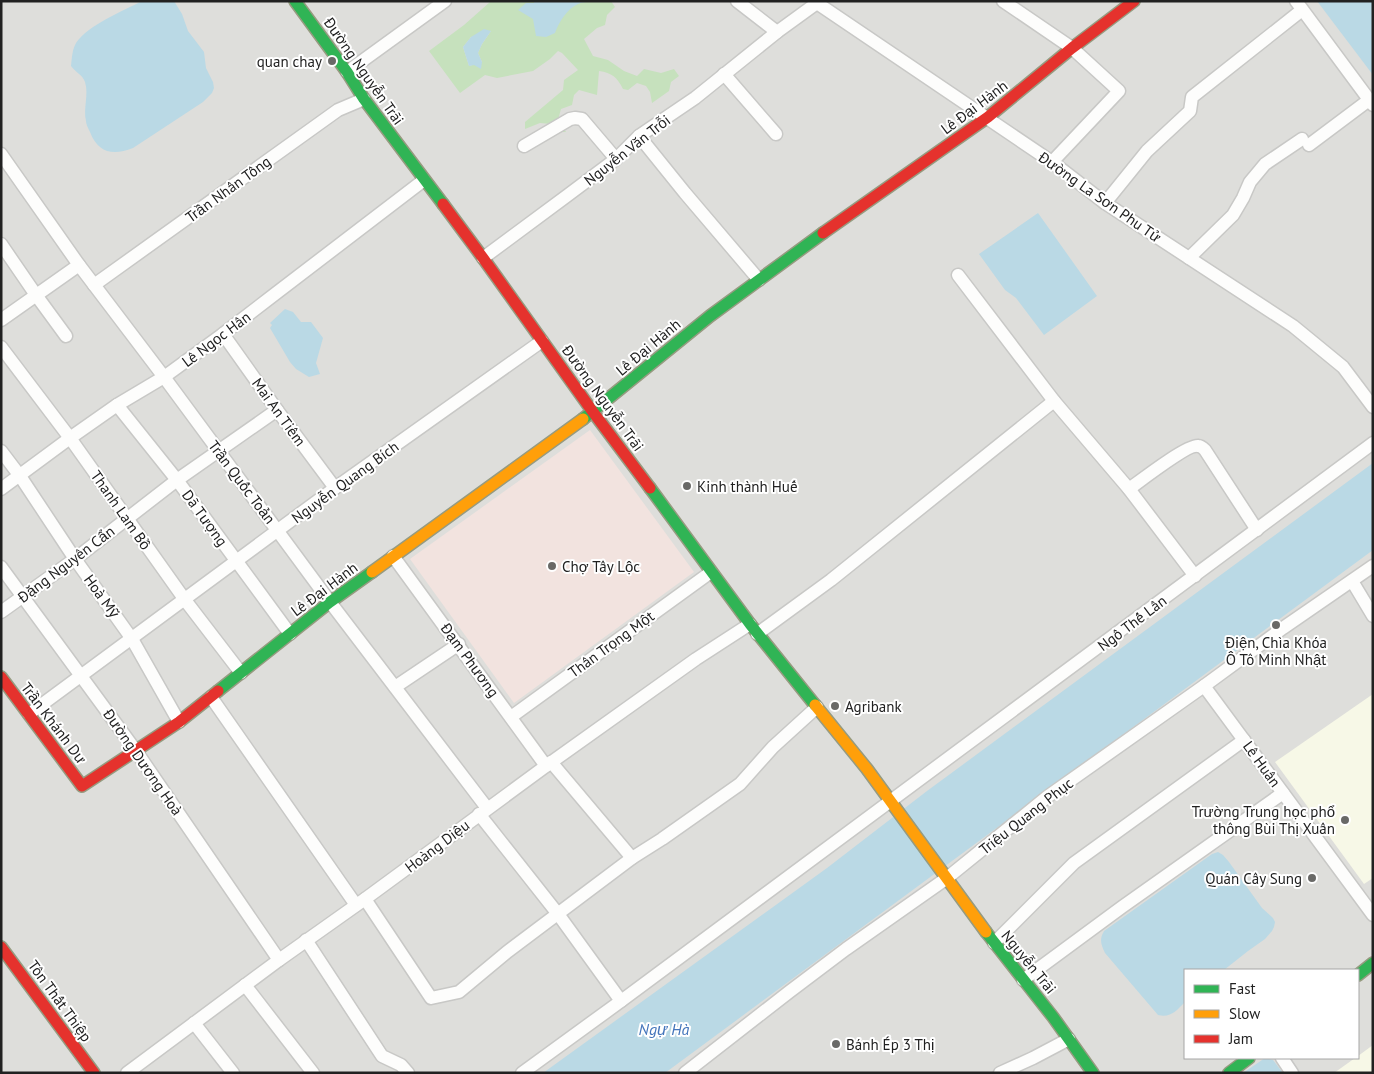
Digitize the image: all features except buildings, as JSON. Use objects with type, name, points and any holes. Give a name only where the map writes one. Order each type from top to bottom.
[{"type":"street","name":"Đường Nguyễn Trãi","points":[[295,1],[348,72],[364,99],[483,258],[593,412],[753,629],[817,707],[892,804]]},
{"type":"street","points":[[348,72],[445,1]]},
{"type":"street","points":[[737,1],[777,32]]},
{"type":"street","points":[[1003,1],[1072,48],[1119,91],[1052,162]]},
{"type":"street","name":"Lê Đại Hành","points":[[82,786],[179,722],[330,602],[593,412],[700,324],[988,118],[1072,48],[1134,1]]},
{"type":"street","name":"Nguyễn Văn Trỗi","points":[[483,258],[616,159],[639,136],[695,98],[816,2]]},
{"type":"street","name":"Đường La Sơn Phu Tử","points":[[816,2],[1052,162],[1105,203],[1293,326],[1343,367],[1373,407]]},
{"type":"street","points":[[1105,203],[1148,152],[1190,112],[1192,97],[1299,5],[1371,102],[1266,164],[1250,182],[1233,215],[1189,258]]},
{"type":"street","points":[[724,74],[776,134]]},
{"type":"street","name":"Trần Nhân Tông","points":[[94,285],[338,110],[364,99]]},
{"type":"street","points":[[524,146],[570,119],[579,118],[582,119],[616,159]]},
{"type":"street","points":[[639,136],[759,280]]},
{"type":"street","name":"Trần Quốc Toản","points":[[1,154],[6,169],[164,376],[395,687],[621,1001]]},
{"type":"street","name":"Lê Ngọc Hân","points":[[1,489],[117,405],[164,376],[223,334],[424,180]]},
{"type":"street","points":[[1,244],[66,336]]},
{"type":"street","points":[[1,320],[79,265]]},
{"type":"street","points":[[958,275],[1054,401],[1129,489],[1195,576]]},
{"type":"street","name":"Mai An Tiêm","points":[[223,334],[335,488]]},
{"type":"street","name":"Nguyễn Quang Bích","points":[[29,714],[335,488],[542,341]]},
{"type":"street","name":"Thanh Lam Bồ","points":[[1,346],[70,438],[185,600],[240,672]]},
{"type":"street","name":"Hoàng Diệu","points":[[127,1073],[244,985],[483,811],[688,665],[753,629],[831,580],[1054,401]]},
{"type":"street","name":"Dã Tượng","points":[[117,405],[178,480],[290,634]]},
{"type":"street","name":"Đặng Nguyên Cẩn","points":[[1,612],[75,559],[178,480],[277,410]]},
{"type":"street","name":"Ngô Thế Lân","points":[[522,1073],[892,804],[1373,444]]},
{"type":"street","points":[[1129,489],[1169,460],[1192,447],[1198,446],[1205,450],[1257,530]]},
{"type":"street","name":"Hoà Mỹ","points":[[1,451],[132,638],[179,722]]},
{"type":"street","name":"Đạm Phương","points":[[393,556],[548,764],[632,858]]},
{"type":"street","name":"Triệu Quang Phục","points":[[685,1073],[944,874],[1048,797],[1282,628],[1373,566]]},
{"type":"street","name":"Đường Dương Hoà","points":[[1,567],[136,750],[279,960]]},
{"type":"street","name":"Thân Trọng Một","points":[[511,716],[711,572]]},
{"type":"street","points":[[1352,582],[1373,616]]},
{"type":"street","points":[[395,687],[459,644]]},
{"type":"street","name":"Trần Khánh Dư","points":[[1,677],[82,786]]},
{"type":"street","name":"Lê Huân","points":[[1204,686],[1373,915]]},
{"type":"street","points":[[211,697],[431,998],[459,992],[507,952],[632,858],[740,784],[773,746],[817,707]]},
{"type":"street","points":[[994,943],[1074,863],[1244,740]]},
{"type":"street","points":[[1023,980],[1283,793]]},
{"type":"street","name":"Nguyễn Trãi","points":[[892,804],[1093,1073]]},
{"type":"street","points":[[306,940],[382,1056],[401,1065],[408,1073]]},
{"type":"street","name":"Tôn Thất Thiệp","points":[[1,947],[94,1073]]},
{"type":"street","points":[[1359,974],[1373,963]]},
{"type":"street","points":[[244,985],[314,1073]]},
{"type":"street","points":[[194,1023],[232,1073]]},
{"type":"street","points":[[1000,1073],[1069,1039]]},
{"type":"street","points":[[1229,1073],[1249,1059]]},
{"type":"street","points":[[1283,1059],[1292,1073]]},
{"type":"shaded area","name":"Kinh thành Huế","points":[[1,1],[1373,1],[1373,1073],[1,1073]]},
{"type":"shaded area","name":"Chợ Tây Lộc","points":[[590,430],[694,572],[514,703],[410,559]]},
{"type":"shaded area","name":"Trường Trung học phổ thông Bùi Thị Xuân","points":[[1373,694],[1373,878],[1364,884],[1275,762]]},
{"type":"shaded area","points":[[1373,1045],[1373,1073],[1334,1073],[1354,1059],[1359,1059],[1359,1055]]},
{"type":"green space","points":[[611,1],[615,7],[607,15],[605,25],[597,28],[584,39],[593,56],[608,60],[624,71],[637,76],[644,69],[661,73],[674,69],[679,76],[671,82],[669,91],[652,103],[650,92],[646,86],[637,83],[628,90],[623,89],[614,76],[599,71],[597,95],[579,90],[574,95],[572,105],[561,109],[558,120],[566,132],[559,132],[551,124],[540,123],[525,129],[525,122],[563,90],[564,80],[578,70],[562,53],[558,51],[533,71],[497,78],[485,75],[460,93],[429,51],[464,25],[490,2]],"holes":[[[491,31],[478,53],[482,62],[469,66],[463,47],[471,37]]]},
{"type":"water","points":[[142,1],[174,1],[182,14],[188,31],[204,52],[206,68],[214,88],[212,93],[203,102],[133,148],[119,152],[107,151],[93,139],[87,125],[85,116],[86,87],[82,77],[71,66],[73,51],[76,43],[89,30]]},
{"type":"water","points":[[534,1],[591,1],[580,3],[570,9],[561,20],[555,33],[546,37],[536,36],[533,19],[518,10],[526,3],[534,3]]},
{"type":"water","points":[[1317,1],[1373,1],[1373,75]]},
{"type":"water","points":[[484,29],[491,31],[478,53],[482,62],[481,69],[474,65],[469,66],[463,47],[471,37]]},
{"type":"water","points":[[1038,213],[1097,296],[1044,335],[1016,298],[1005,290],[979,254]]},
{"type":"water","points":[[285,309],[293,312],[301,322],[311,322],[323,338],[316,363],[320,374],[309,377],[296,369],[270,328],[272,325],[270,323]]},
{"type":"water","name":"Ngự Hà","points":[[1373,463],[1373,550],[665,1073],[543,1073],[827,868],[927,791]]},
{"type":"water","points":[[1218,852],[1229,862],[1262,908],[1273,918],[1275,922],[1274,927],[1265,939],[1225,969],[1184,969],[1184,1003],[1170,1015],[1158,1015],[1105,953],[1101,942],[1102,934],[1212,854]]},
{"type":"water","points":[[1264,1059],[1269,1059],[1273,1060],[1283,1073],[1243,1073]]},
{"type":"traffic: fast","points":[[295,1],[347,72],[364,99],[443,204]]},
{"type":"traffic: fast","points":[[583,419],[710,316],[823,233]]},
{"type":"traffic: fast","points":[[650,488],[750,624],[815,705]]},
{"type":"traffic: fast","points":[[218,691],[330,602],[372,572]]},
{"type":"traffic: fast","points":[[986,932],[1053,1017],[1093,1073]]},
{"type":"traffic: fast","points":[[1359,974],[1373,963]]},
{"type":"traffic: fast","points":[[1229,1073],[1248,1059]]},
{"type":"traffic: slow","points":[[372,572],[583,419]]},
{"type":"traffic: slow","points":[[815,705],[867,769],[986,932]]},
{"type":"traffic: jam","points":[[823,233],[988,117],[1072,48],[1134,1]]},
{"type":"traffic: jam","points":[[443,204],[650,488]]},
{"type":"traffic: jam","points":[[1,677],[82,786],[179,722],[218,691]]},
{"type":"traffic: jam","points":[[1,947],[94,1073]]},
{"type":"place","name":"quan chay","points":[[332,61]]},
{"type":"place","name":"Kinh thành Huế","points":[[687,486]]},
{"type":"place","name":"Chợ Tây Lộc","points":[[552,566]]},
{"type":"place","name":"Điện, Chìa Khóa Ô Tô Minh Nhật","points":[[1276,625]]},
{"type":"place","name":"Agribank","points":[[835,706]]},
{"type":"place","name":"Trường Trung học phổ thông Bùi Thị Xuân","points":[[1345,820]]},
{"type":"place","name":"Quán Cây Sung","points":[[1312,878]]},
{"type":"place","name":"Bánh Ép 3 Thị","points":[[836,1044]]}]
